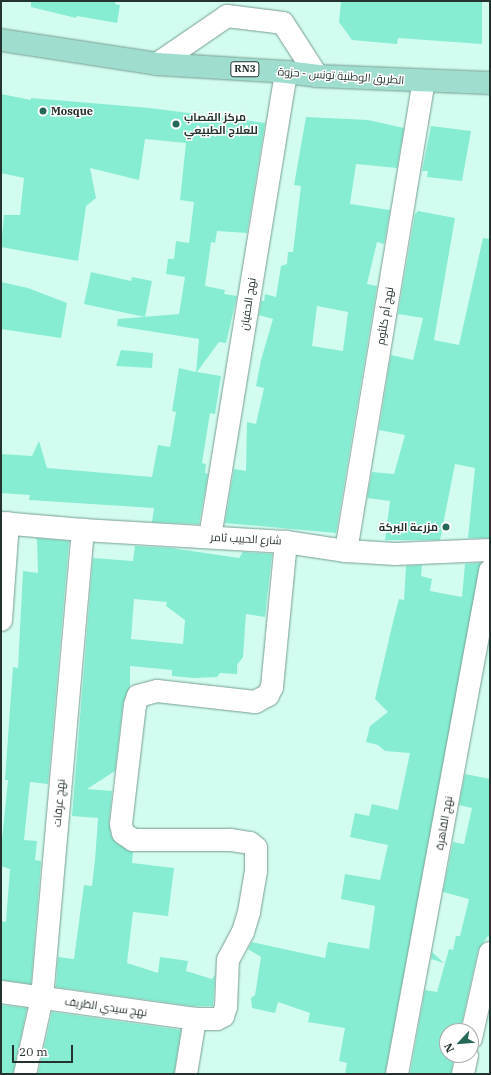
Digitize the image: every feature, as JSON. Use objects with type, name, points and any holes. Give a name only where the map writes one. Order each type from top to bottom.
[{"type":"main road","name":"الطريق الوطنية تونس - حزوة","points":[[1,40],[158,64],[286,72],[317,76],[490,83]]},
{"type":"street","points":[[158,64],[227,16],[283,23],[317,76]]},
{"type":"street","name":"نهج الحفيان","points":[[210,537],[286,72]]},
{"type":"street","name":"نهج أم كلثوم","points":[[346,551],[424,81]]},
{"type":"street","points":[[1,620],[4,523]]},
{"type":"street","name":"شارع الحبيب ثامر","points":[[4,523],[83,530],[286,542],[346,551],[395,554],[490,550]]},
{"type":"street","name":"نهج عرفات","points":[[26,1074],[42,998],[83,530]]},
{"type":"street","points":[[191,1073],[203,1019],[223,1016],[226,1008],[228,960],[243,932],[249,912],[256,871],[256,848],[250,842],[230,840],[133,840],[123,833],[121,824],[135,705],[138,696],[157,691],[255,702],[268,695],[272,686],[286,542]]},
{"type":"street","name":"نهج القاهرة","points":[[397,1074],[490,571]]},
{"type":"street","points":[[474,1023],[490,953]]},
{"type":"street","name":"نهج سيدي الظريف","points":[[1,992],[203,1019]]},
{"type":"street","points":[[463,1074],[465,1063]]},
{"type":"building","points":[[31,1],[116,1],[115,4],[120,5],[117,23],[77,16],[76,18],[31,7]]},
{"type":"building","points":[[341,1],[482,1],[482,44],[398,38],[397,44],[352,40],[339,22]]},
{"type":"building","points":[[1,94],[31,100],[31,98],[150,108],[265,123],[247,233],[217,231],[215,243],[211,242],[205,286],[225,290],[224,294],[237,296],[226,343],[219,342],[197,372],[221,376],[215,414],[210,413],[202,463],[206,464],[205,473],[208,474],[199,524],[152,522],[154,508],[29,500],[30,495],[1,493],[1,454],[32,456],[39,441],[47,468],[152,477],[158,445],[170,447],[176,412],[172,411],[179,368],[196,372],[199,339],[117,326],[118,319],[179,314],[185,277],[166,274],[168,259],[174,259],[176,241],[189,243],[194,202],[180,200],[186,143],[145,139],[139,180],[90,168],[96,198],[86,206],[78,261],[1,247],[4,215],[20,215],[24,178],[1,173]]},
{"type":"building","points":[[306,117],[368,120],[404,128],[397,168],[356,164],[350,204],[390,210],[384,244],[377,242],[367,284],[377,286],[336,533],[225,523],[234,469],[246,471],[247,422],[256,424],[264,388],[256,386],[261,360],[273,319],[259,315],[261,301],[264,301],[265,294],[276,297],[281,266],[287,264],[288,252],[293,252],[301,186],[294,185]],"holes":[[[317,306],[348,312],[343,351],[312,346]]]},
{"type":"building","points":[[431,126],[471,131],[462,181],[427,177],[428,171],[422,171]]},
{"type":"building","points":[[418,211],[455,218],[434,340],[459,345],[483,238],[490,239],[490,538],[468,538],[475,468],[455,464],[440,540],[385,540],[390,501],[367,498],[372,472],[394,474],[405,435],[379,430],[391,355],[413,360],[423,318],[398,314],[415,214]]},
{"type":"building","points":[[91,272],[131,281],[132,277],[152,281],[145,317],[84,304]]},
{"type":"building","points":[[1,282],[28,288],[67,303],[61,338],[1,329]]},
{"type":"building","points":[[121,350],[153,353],[152,368],[116,366]]},
{"type":"building","points":[[35,538],[69,541],[48,784],[30,782],[24,840],[37,841],[35,860],[41,861],[31,984],[1,980],[1,921],[6,922],[10,869],[1,866],[1,850],[8,780],[5,780],[13,667],[18,668],[23,571],[38,573],[37,540]]},
{"type":"building","points":[[135,546],[171,548],[239,558],[243,552],[272,554],[265,617],[246,614],[243,657],[237,665],[237,674],[220,673],[217,677],[194,678],[172,676],[172,670],[130,666],[130,686],[123,703],[115,771],[87,789],[112,791],[109,823],[111,836],[116,843],[133,852],[132,863],[174,868],[168,916],[133,912],[127,963],[158,973],[160,957],[188,961],[186,971],[212,979],[215,975],[213,1006],[192,1006],[56,987],[58,957],[74,959],[84,885],[92,886],[95,860],[98,818],[72,816],[93,558],[133,561]],"holes":[[[134,599],[167,602],[166,606],[185,620],[183,644],[131,639]]]},
{"type":"building","points":[[481,563],[385,1074],[345,1074],[347,1063],[339,1061],[345,1028],[308,1022],[310,1013],[278,1002],[275,1013],[252,1008],[251,998],[255,995],[261,957],[248,949],[252,942],[325,958],[328,942],[369,949],[375,906],[341,899],[345,874],[380,880],[388,845],[350,837],[355,813],[369,816],[372,804],[398,810],[410,753],[385,751],[378,745],[366,742],[370,726],[388,712],[375,699],[399,599],[404,600],[406,566],[422,565],[421,576],[432,579],[430,591],[462,597],[465,564]]},
{"type":"building","points":[[465,774],[490,779],[490,937],[488,936],[478,950],[462,1023],[439,1023],[439,1063],[453,1063],[451,1074],[410,1074],[425,990],[437,992],[449,949],[453,950],[456,936],[460,936],[469,899],[443,892],[453,842],[464,844],[472,808],[459,805]]},
{"type":"building","points":[[432,952],[444,963],[431,959]]},
{"type":"building","points":[[1,1005],[27,1008],[13,1074],[1,1074]]},
{"type":"building","points":[[52,1012],[181,1030],[174,1074],[38,1074]]},
{"type":"place","name":"Mosque","points":[[43,111]]},
{"type":"place","name":"مركز القصاب للعلاج الطبيعي","points":[[176,124]]},
{"type":"place","name":"مزرعة البركة","points":[[446,527]]}]
